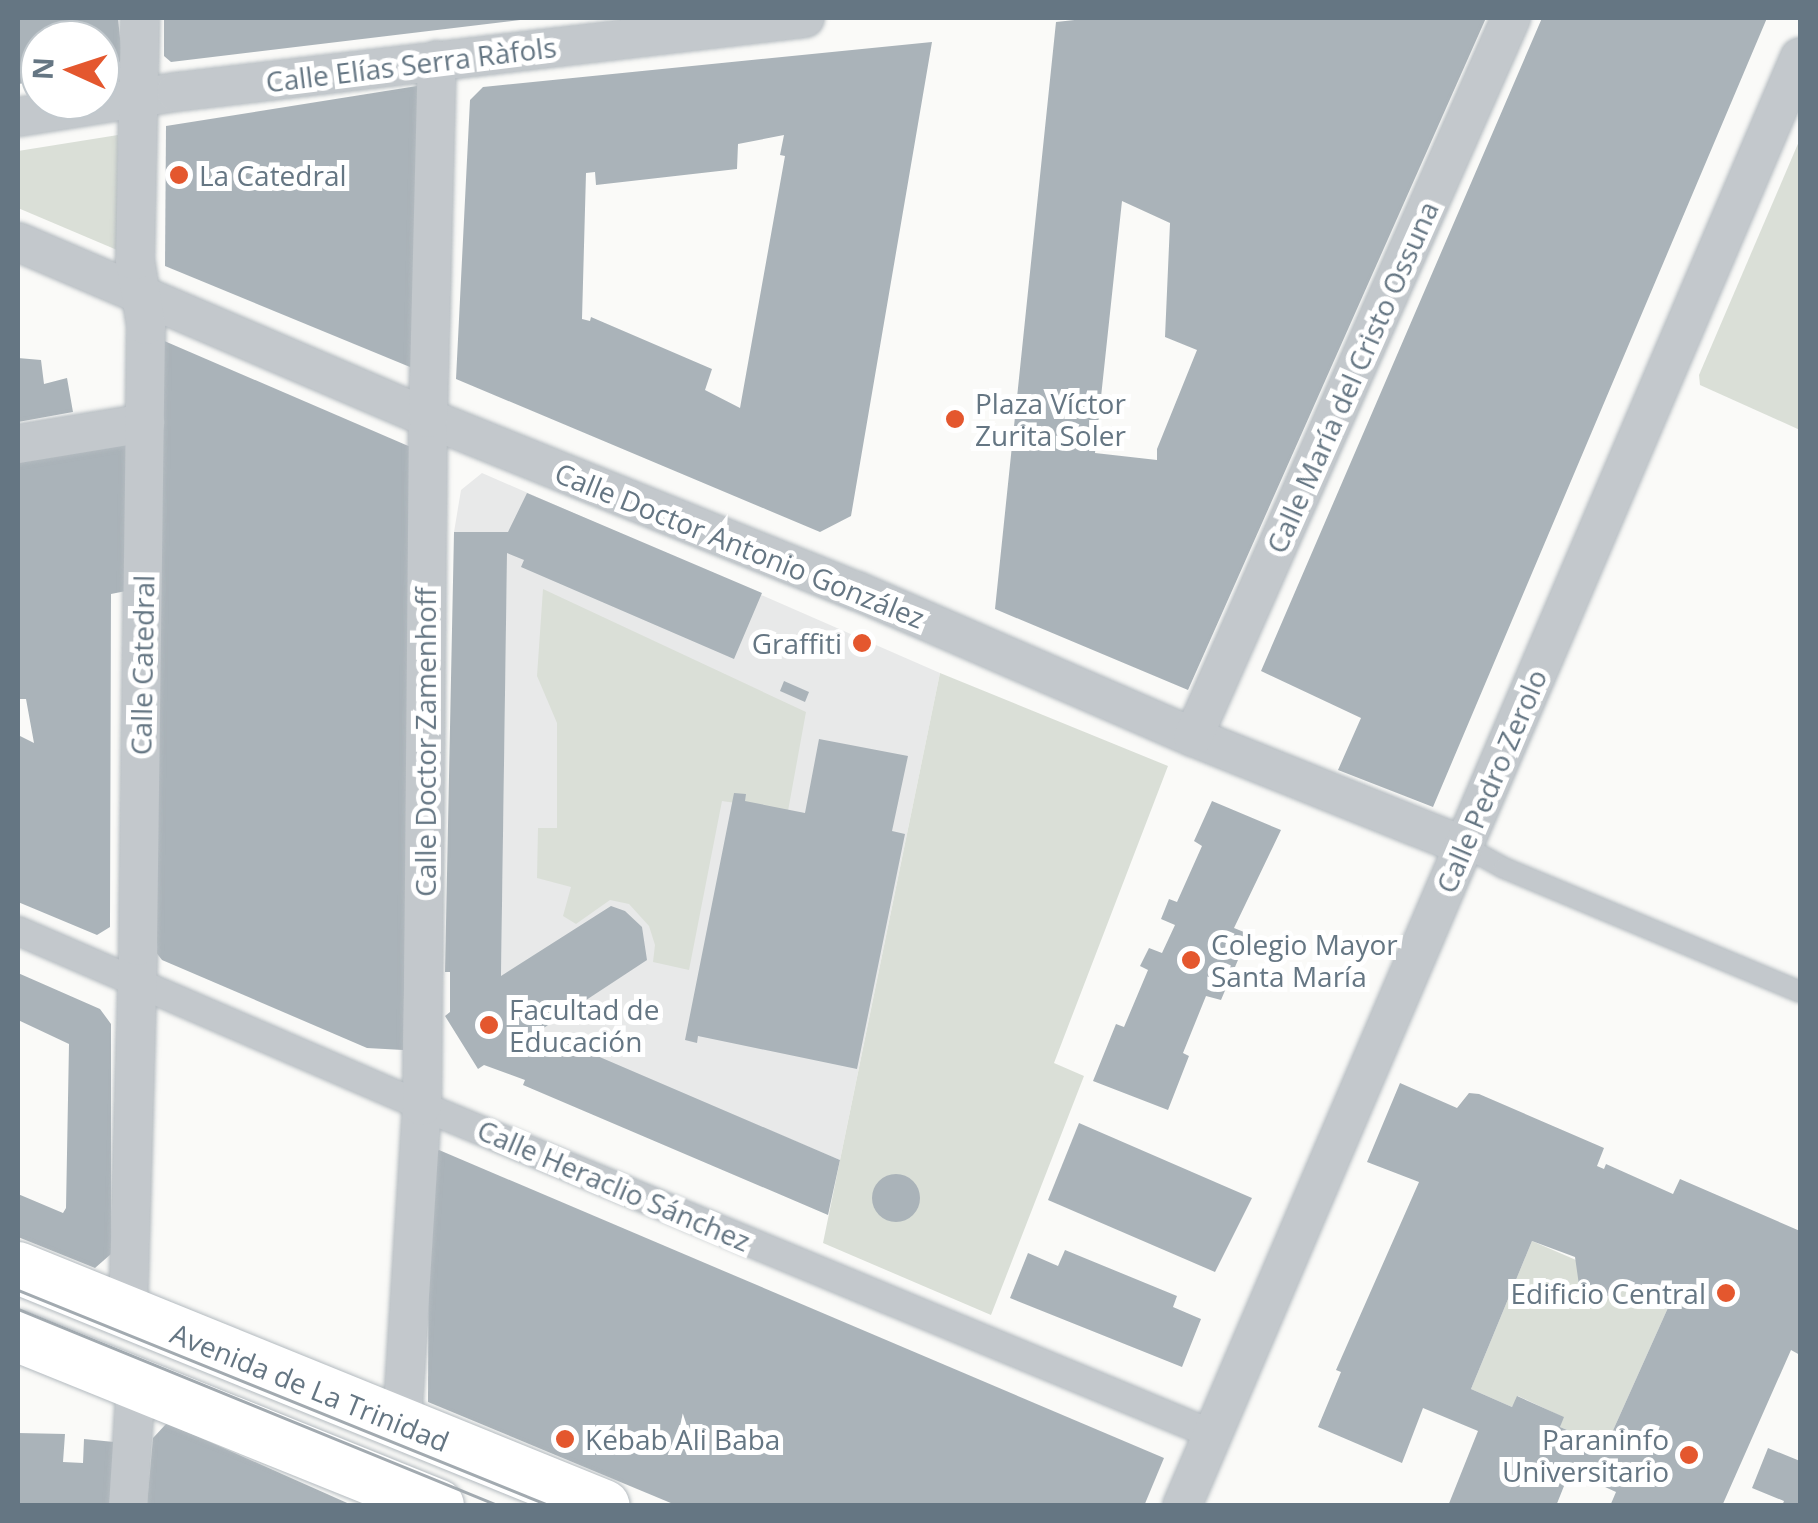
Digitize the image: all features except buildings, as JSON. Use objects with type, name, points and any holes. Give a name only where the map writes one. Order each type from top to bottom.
[{"type":"main road","name":"Avenida de La Trinidad","points":[[18,1268],[604,1506]]},
{"type":"main road","points":[[18,1336],[438,1506]]},
{"type":"street","name":"Calle Catedral","points":[[128,1314],[146,325],[136,260],[140,18]]},
{"type":"street","name":"Calle Elías Serra Ràfols","points":[[18,117],[140,97],[805,18]]},
{"type":"street","name":"Calle María del Cristo Ossuna","points":[[1193,736],[1511,18]]},
{"type":"street","name":"Calle Pedro Zerolo","points":[[1182,1506],[1800,57]]},
{"type":"street","name":"Calle Doctor Zamenhoff","points":[[402,1423],[422,1106],[428,418],[437,60]]},
{"type":"street","name":"Calle Doctor Antonio González","points":[[18,242],[428,418],[858,591],[1193,736],[1464,846]]},
{"type":"street","points":[[18,444],[145,424]]},
{"type":"street","name":"Calle Heraclio Sánchez","points":[[18,931],[422,1106],[1212,1434]]},
{"type":"street","points":[[128,1506],[136,1383]]},
{"type":"lane","points":[[1464,846],[1504,868],[1800,992]]},
{"type":"shaded area","points":[[118,135],[117,250],[18,208],[18,151]]},
{"type":"shaded area","points":[[1800,139],[1800,430],[1700,385],[1699,375]]},
{"type":"shaded area","points":[[482,473],[940,673],[840,1160],[544,1035],[501,976],[507,532],[454,532],[461,490]]},
{"type":"shaded area","points":[[543,589],[806,712],[788,811],[722,801],[689,970],[653,962],[655,945],[649,926],[629,904],[610,900],[576,924],[563,916],[571,887],[537,878],[538,828],[557,828],[557,723],[537,676]]},
{"type":"shaded area","points":[[940,673],[1168,766],[1054,1063],[1084,1076],[991,1315],[823,1243]]},
{"type":"shaded area","points":[[1532,1241],[1671,1301],[1606,1446],[1560,1427],[1563,1417],[1518,1396],[1512,1407],[1471,1389]]},
{"type":"tram line","points":[[18,1290],[551,1506]]},
{"type":"tram line","points":[[18,1309],[500,1506]]},
{"type":"place","name":"La Catedral","points":[[179,175]]},
{"type":"place","name":"Plaza Víctor Zurita Soler","points":[[955,419]]},
{"type":"place","name":"Graffiti","points":[[862,643]]},
{"type":"place","name":"Colegio Mayor Santa María","points":[[1191,960]]},
{"type":"place","name":"Facultad de Educación","points":[[489,1025]]},
{"type":"place","name":"Edificio Central","points":[[1726,1293]]},
{"type":"place","name":"Kebab Ali Baba","points":[[565,1439]]},
{"type":"place","name":"Paraninfo Universitario","points":[[1689,1455]]}]
